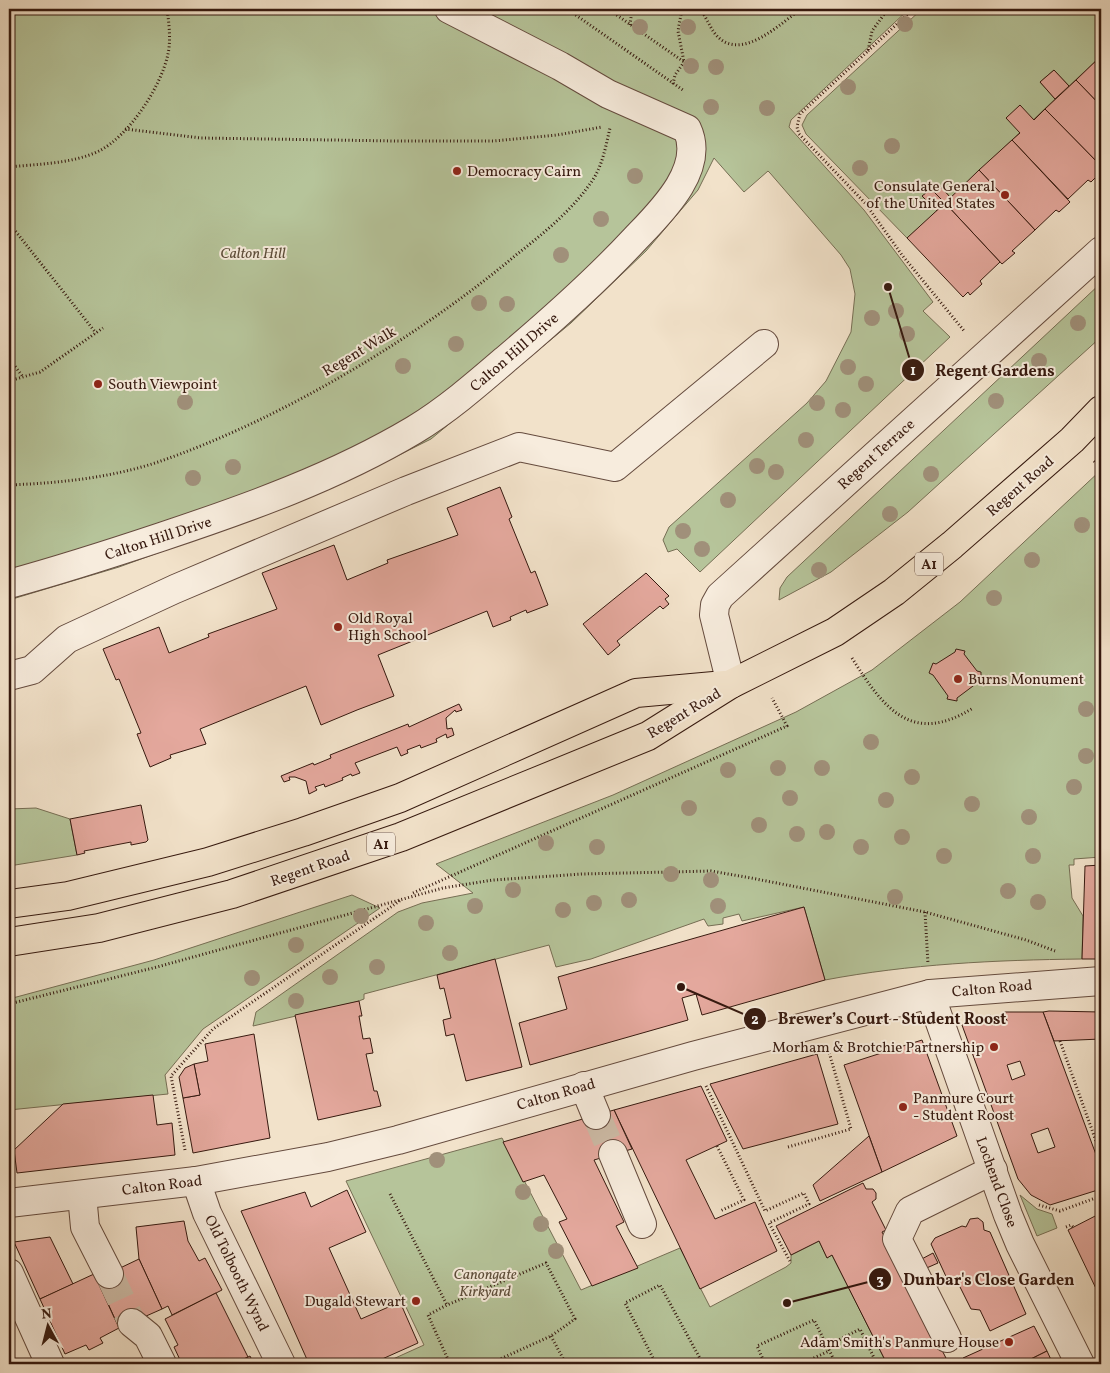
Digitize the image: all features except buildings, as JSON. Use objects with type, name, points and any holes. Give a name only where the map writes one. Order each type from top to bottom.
[{"type":"main road","name":"Regent Road","points":[[9,942],[99,928],[232,894],[401,837],[648,736],[731,684],[835,632],[894,592],[952,545],[1072,440],[1101,410]]},
{"type":"main road","name":"Regent Road","points":[[9,904],[68,896],[208,862],[303,832],[400,798],[636,693],[731,684]]},
{"type":"street","name":"Calton Hill Drive","points":[[9,584],[58,571],[206,522],[298,488],[415,429],[469,391],[534,336],[613,263],[670,198],[686,173],[692,155],[691,138],[687,129],[608,94],[560,66],[449,9]]},
{"type":"street","name":"Regent Terrace","points":[[731,684],[714,615],[715,605],[720,596],[1101,251]]},
{"type":"street","points":[[9,676],[32,670],[67,639],[175,589],[406,491],[519,447],[615,467],[764,344]]},
{"type":"street","name":"Calton Road","points":[[9,1203],[196,1181],[328,1157],[398,1140],[693,1056],[930,994],[1101,981]]},
{"type":"street","name":"Lochend Close","points":[[930,994],[1020,1244],[1080,1364]]},
{"type":"street","points":[[584,1086],[596,1115]]},
{"type":"street","points":[[613,1154],[642,1224]]},
{"type":"street","points":[[946,1338],[897,1239],[910,1211],[993,1170]]},
{"type":"street","name":"Old Tolbooth Wynd","points":[[196,1181],[207,1213],[281,1364]]},
{"type":"street","points":[[82,1195],[85,1227],[109,1274]]},
{"type":"street","points":[[9,1273],[50,1364]]},
{"type":"street","points":[[132,1323],[148,1336],[162,1364]]},
{"type":"path","points":[[9,167],[61,161],[97,152],[114,142],[145,105],[163,71],[168,53],[167,9]]},
{"type":"path","points":[[567,9],[673,84],[675,75],[684,62],[678,31],[682,9]]},
{"type":"path","points":[[608,9],[684,62]]},
{"type":"path","points":[[630,25],[632,9]]},
{"type":"path","points":[[700,9],[719,38],[727,43],[739,45],[750,44],[800,9]]},
{"type":"path","points":[[868,51],[872,31],[888,9]]},
{"type":"path","points":[[913,9],[800,114],[797,127],[799,134],[865,203],[902,255],[985,355]]},
{"type":"path","name":"Regent Walk","points":[[9,485],[74,480],[118,473],[157,462],[270,414],[351,370],[406,336],[467,294],[537,238],[573,205],[594,178],[603,158],[610,126],[557,135],[494,141],[201,138],[125,129]]},
{"type":"path","points":[[9,223],[96,333]]},
{"type":"path","points":[[9,381],[40,372],[103,328]]},
{"type":"path","points":[[9,358],[23,377]]},
{"type":"path","points":[[835,632],[863,675],[894,712],[900,716],[912,722],[933,725],[954,720],[973,708]]},
{"type":"path","points":[[186,1154],[171,1076],[214,1030],[405,897],[787,726],[783,718]]},
{"type":"path","points":[[9,1004],[157,968],[405,897],[493,880],[582,874],[711,871],[925,912],[1026,940],[1063,954]]},
{"type":"path","points":[[925,912],[930,994]]},
{"type":"path","points":[[1060,1041],[1101,1155]]},
{"type":"path","points":[[693,1056],[765,1211],[804,1193],[809,1204],[769,1223],[791,1263]]},
{"type":"path","points":[[788,1147],[851,1128],[834,1068]]},
{"type":"path","points":[[718,1146],[744,1200],[720,1211]]},
{"type":"path","points":[[390,1194],[447,1304]]},
{"type":"path","points":[[1078,1204],[1101,1196]]},
{"type":"path","points":[[1066,1227],[1072,1225],[1073,1227]]},
{"type":"path","points":[[450,1364],[428,1315],[447,1304],[546,1263],[575,1319],[551,1336],[489,1364]]},
{"type":"path","points":[[656,1364],[624,1303],[660,1285],[703,1364]]},
{"type":"path","points":[[765,1364],[757,1346],[814,1320],[836,1364]]},
{"type":"path","points":[[827,1346],[860,1329],[877,1364]]},
{"type":"path","points":[[551,1336],[566,1364]]},
{"type":"path","points":[[801,1364],[830,1351]]},
{"type":"green space","name":"Calton Hill","points":[[9,9],[909,9],[791,120],[789,127],[864,210],[933,302],[923,311],[950,337],[700,572],[677,549],[668,552],[663,540],[669,527],[807,403],[826,381],[851,332],[855,294],[850,269],[841,255],[768,171],[744,192],[714,158],[698,190],[646,251],[571,323],[431,439],[379,465],[265,514],[119,567],[9,600]]},
{"type":"green space","points":[[922,9],[1101,9],[1101,56],[1069,86],[1054,70],[1040,82],[1055,99],[951,198],[937,183],[923,196],[937,211],[907,238],[806,134],[802,125],[807,115]]},
{"type":"green space","points":[[1101,283],[1101,337],[908,512],[831,572],[779,600],[780,588],[787,577]]},
{"type":"green space","points":[[1101,470],[1101,857],[1074,859],[1074,865],[1069,865],[1072,898],[1083,916],[1082,959],[1017,960],[953,964],[889,970],[825,980],[804,907],[742,921],[739,914],[723,918],[723,924],[708,926],[704,919],[591,959],[556,967],[549,945],[364,994],[364,999],[356,1002],[253,1026],[256,1012],[398,912],[422,903],[473,893],[436,864],[613,795],[796,712],[872,670],[960,602]]},
{"type":"green space","points":[[36,808],[70,819],[77,855],[9,866],[9,809]]},
{"type":"green space","points":[[352,895],[380,908],[203,1029],[165,1075],[168,1094],[9,1110],[9,999],[154,960]]},
{"type":"green space","name":"Canongate Kirkyard","points":[[502,1138],[581,1290],[680,1248],[710,1307],[786,1267],[791,1263],[791,1255],[819,1241],[827,1258],[832,1255],[887,1364],[382,1364],[424,1345],[346,1181]]},
{"type":"green space","points":[[1020,1195],[1037,1209],[1052,1214],[1057,1228],[1037,1236]]},
{"type":"tunnel","points":[[596,1115],[613,1154]]},
{"type":"tunnel","points":[[109,1274],[132,1323]]},
{"type":"place","name":"Democracy Cairn","points":[[457,171]]},
{"type":"place","name":"Consulate General of the United States","points":[[1005,195]]},
{"type":"place","name":"Regent Gardens","points":[[888,287]]},
{"type":"place","name":"South Viewpoint","points":[[98,384]]},
{"type":"place","name":"Old Royal High School","points":[[338,627]]},
{"type":"place","name":"Burns Monument","points":[[958,679]]},
{"type":"place","name":"Brewer’s Court - Student Roost","points":[[681,987]]},
{"type":"place","name":"Morham & Brotchie Partnership","points":[[994,1047]]},
{"type":"place","name":"Panmure Court - Student Roost","points":[[903,1107]]},
{"type":"place","name":"Dugald Stewart","points":[[416,1301]]},
{"type":"place","name":"Dunbar's Close Garden","points":[[787,1303]]},
{"type":"place","name":"Adam Smith's Panmure House","points":[[1009,1342]]}]
